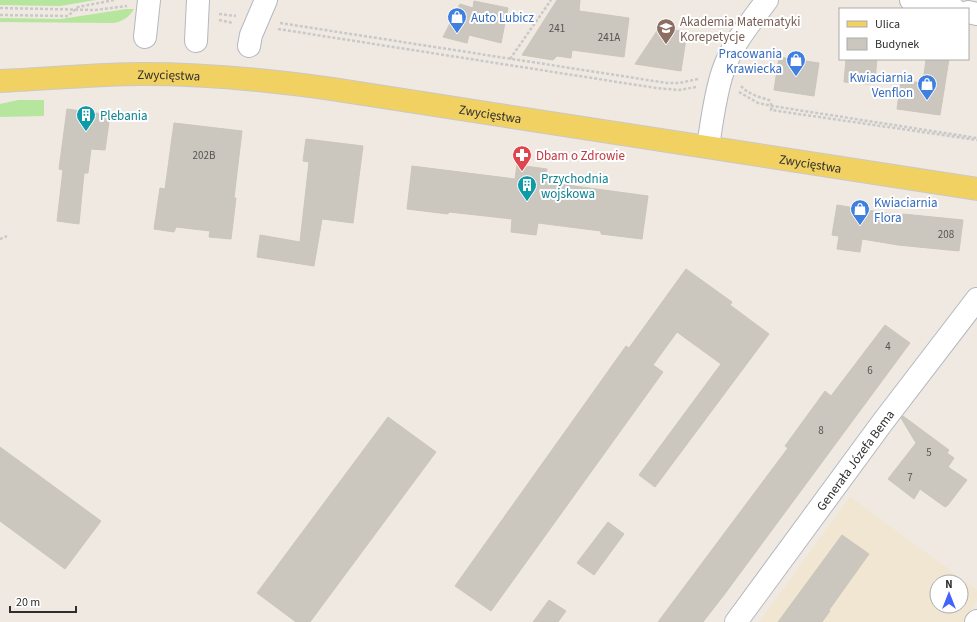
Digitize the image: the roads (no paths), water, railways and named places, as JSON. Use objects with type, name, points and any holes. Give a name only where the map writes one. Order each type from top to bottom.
[{"type":"main road","name":"Zwycięstwa","points":[[0,81],[142,74],[244,78],[311,86],[708,146],[977,189]]},
{"type":"street","points":[[254,30],[266,0]]},
{"type":"street","points":[[708,146],[727,82],[723,70],[741,36],[767,0]]},
{"type":"street","points":[[910,0],[949,8]]},
{"type":"street","points":[[145,38],[149,3]]},
{"type":"street","points":[[196,41],[198,7]]},
{"type":"street","name":"Generała Józefa Bema","points":[[736,622],[882,423],[977,299]]},
{"type":"place","name":"Auto Lubicz","points":[[457,34]]},
{"type":"place","name":"Akademia Matematyki Korepetycje","points":[[666,45]]},
{"type":"place","name":"Pracowania Krawiecka","points":[[796,77]]},
{"type":"place","name":"Kwiaciarnia Venflon","points":[[927,101]]},
{"type":"place","name":"Plebania","points":[[86,132]]},
{"type":"place","name":"Dbam o Zdrowie","points":[[522,172]]},
{"type":"place","name":"Przychodnia wojskowa","points":[[527,202]]},
{"type":"place","name":"Kwiaciarnia Flora","points":[[860,226]]}]
